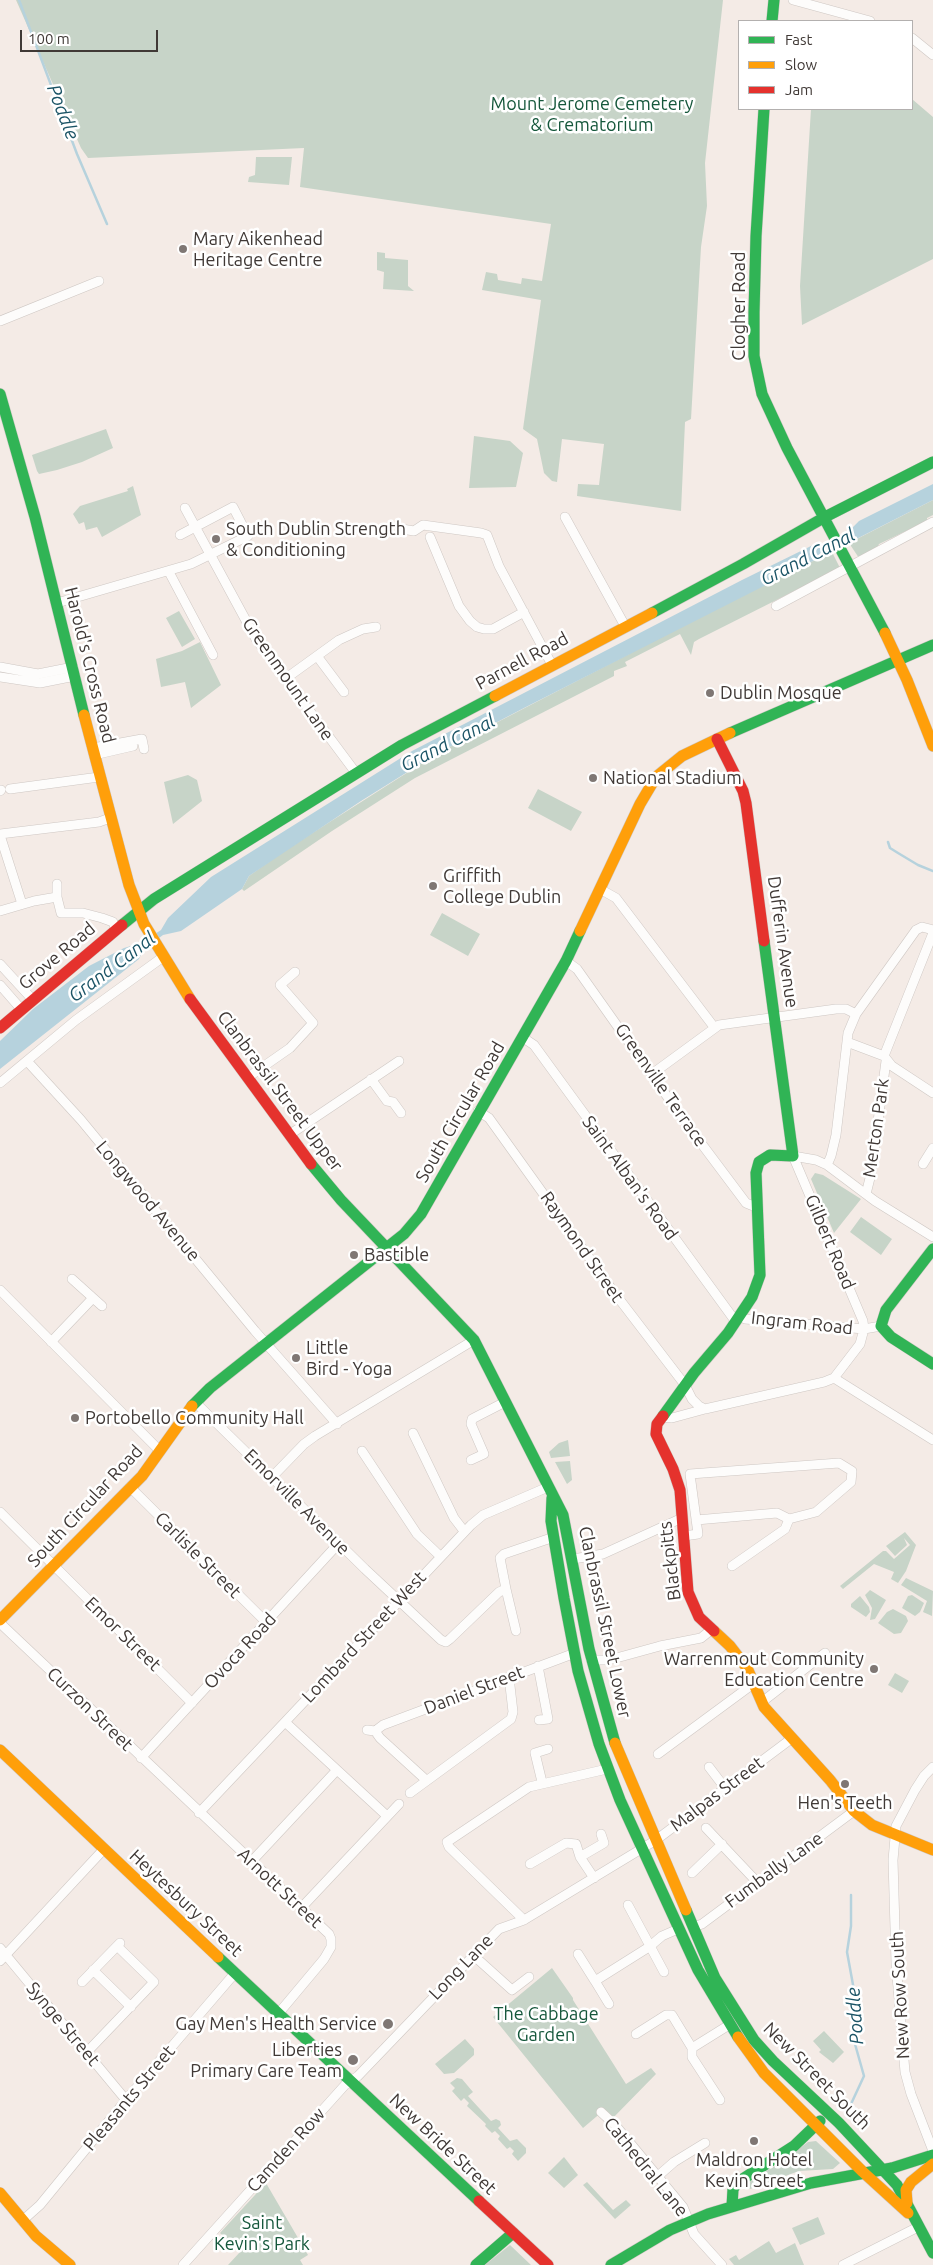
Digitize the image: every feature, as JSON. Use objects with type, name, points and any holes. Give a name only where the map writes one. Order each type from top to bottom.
[{"type":"main road","points":[[772,20],[774,0]]},
{"type":"main road","name":"Clogher Road","points":[[764,110],[756,236],[754,356],[762,394],[772,418],[850,564],[907,680],[933,746]]},
{"type":"main road","name":"Harold's Cross Road","points":[[0,394],[4,423],[57,604],[110,818],[129,885],[148,932]]},
{"type":"main road","name":"Parnell Road","points":[[138,911],[211,863],[418,736],[827,521],[933,462]]},
{"type":"main road","name":"South Circular Road","points":[[0,1622],[142,1476],[195,1402],[265,1343],[404,1234],[421,1214],[478,1111],[566,962],[640,804],[656,777],[682,756],[717,738],[933,646]]},
{"type":"main road","name":"Dufferin Avenue","points":[[717,738],[744,794],[746,803],[793,1156]]},
{"type":"main road","name":"Grove Road","points":[[0,1028],[138,911]]},
{"type":"main road","name":"Clanbrassil Street Upper","points":[[148,932],[196,1008],[289,1134],[341,1200],[387,1248]]},
{"type":"main road","points":[[662,1417],[738,1319],[752,1297],[760,1275],[756,1208],[756,1173],[759,1162],[764,1156],[793,1156]]},
{"type":"main road","name":"Clanbrassil Street Lower","points":[[387,1248],[474,1340],[563,1515],[592,1660],[616,1748],[656,1840]]},
{"type":"main road","points":[[933,1249],[886,1310],[881,1326],[891,1337],[933,1364]]},
{"type":"main road","name":"Blackpitts","points":[[662,1417],[657,1424],[656,1434],[673,1469],[680,1490],[690,1600],[699,1617],[730,1646],[747,1668],[762,1702],[791,1739],[830,1780],[854,1812],[872,1825],[933,1850]]},
{"type":"main road","name":"Clanbrassil Street Lower","points":[[550,1491],[551,1521],[575,1653],[588,1708],[607,1769],[643,1848]]},
{"type":"main road","name":"Heytesbury Street","points":[[0,1750],[350,2080]]},
{"type":"main road","name":"New Street South","points":[[656,1840],[715,1978],[742,2024],[773,2062],[829,2113],[897,2185],[916,2222]]},
{"type":"main road","name":"New Street South","points":[[643,1848],[678,1928],[709,1992],[729,2025],[764,2073],[916,2222]]},
{"type":"main road","name":"New Bride Street","points":[[350,2080],[548,2265]]},
{"type":"main road","points":[[732,2206],[733,2190],[738,2182],[794,2146],[829,2113]]},
{"type":"main road","points":[[611,2265],[690,2221],[732,2206],[810,2183],[863,2172],[883,2170],[933,2155]]},
{"type":"main road","points":[[933,2164],[915,2178],[906,2190],[906,2199],[916,2222],[933,2252]]},
{"type":"main road","points":[[0,2193],[36,2236],[70,2265]]},
{"type":"main road","points":[[476,2265],[512,2233]]},
{"type":"street","points":[[793,0],[866,20]]},
{"type":"street","points":[[913,39],[932,51]]},
{"type":"street","points":[[0,321],[99,281]]},
{"type":"street","points":[[57,604],[169,572],[210,555],[248,536],[234,507],[180,535]]},
{"type":"street","name":"Greenmount Lane","points":[[185,508],[256,639],[356,773]]},
{"type":"street","points":[[565,517],[625,626]]},
{"type":"street","points":[[776,606],[850,564],[933,522]]},
{"type":"street","points":[[402,529],[414,531],[423,525],[482,532],[490,541],[499,566],[552,665]]},
{"type":"street","points":[[430,537],[459,606],[477,627],[493,629],[524,612]]},
{"type":"street","points":[[169,572],[213,655]]},
{"type":"street","points":[[285,678],[339,640],[363,629],[376,627]]},
{"type":"street","points":[[317,656],[344,692]]},
{"type":"street","points":[[0,668],[38,674],[74,671]]},
{"type":"street","points":[[0,677],[40,683],[74,671]]},
{"type":"street","points":[[94,752],[143,744]]},
{"type":"street","points":[[4,790],[100,777]]},
{"type":"street","points":[[22,904],[0,835],[99,822],[110,818]]},
{"type":"street","points":[[56,884],[61,913],[83,914],[102,918],[113,922],[116,930]]},
{"type":"street","points":[[600,889],[616,898],[714,1027]]},
{"type":"street","points":[[0,911],[22,904],[57,897]]},
{"type":"street","points":[[827,1165],[832,1156],[836,1135],[848,1033],[856,1014],[916,930],[922,927],[933,932]]},
{"type":"street","name":"Merton Park","points":[[866,1194],[871,1174],[885,1058],[933,932]]},
{"type":"street","points":[[0,1083],[160,952]]},
{"type":"street","name":"Greenville Terrace","points":[[566,962],[577,969],[746,1203],[756,1208]]},
{"type":"street","points":[[0,964],[32,999]]},
{"type":"street","points":[[247,1078],[290,1048],[312,1023],[280,985],[295,972]]},
{"type":"street","points":[[0,985],[21,1009]]},
{"type":"street","points":[[652,1074],[714,1027],[843,1009],[856,1014]]},
{"type":"street","name":"Saint Alban's Road","points":[[522,1037],[534,1045],[738,1319]]},
{"type":"street","points":[[847,1042],[885,1058],[933,1093]]},
{"type":"street","points":[[289,1134],[399,1061]]},
{"type":"street","name":"Longwood Avenue","points":[[27,1062],[81,1120],[265,1343],[337,1424]]},
{"type":"street","points":[[372,1079],[387,1101],[393,1102],[401,1113]]},
{"type":"street","name":"Raymond Street","points":[[478,1111],[489,1118],[613,1291],[685,1385],[692,1399],[705,1409]]},
{"type":"street","points":[[923,1164],[933,1148]]},
{"type":"street","points":[[793,1156],[816,1160],[827,1165],[866,1194],[933,1237]]},
{"type":"street","name":"Gilbert Road","points":[[793,1156],[863,1321],[864,1329]]},
{"type":"street","points":[[72,1279],[102,1306]]},
{"type":"street","points":[[0,1290],[160,1451]]},
{"type":"street","points":[[52,1342],[93,1298]]},
{"type":"street","name":"Ingram Road","points":[[738,1319],[864,1329],[881,1326]]},
{"type":"street","points":[[662,1417],[672,1418],[834,1378],[860,1344],[864,1329]]},
{"type":"street","points":[[272,1477],[304,1444],[474,1340]]},
{"type":"street","points":[[834,1378],[933,1440]]},
{"type":"street","name":"Emorville Avenue","points":[[195,1402],[399,1601],[446,1642],[499,1592],[506,1589]]},
{"type":"street","points":[[471,1460],[484,1454],[471,1424],[472,1419],[505,1402]]},
{"type":"street","points":[[412,1433],[454,1518],[464,1531]]},
{"type":"street","points":[[362,1451],[417,1534],[440,1556]]},
{"type":"street","points":[[684,1536],[698,1534],[696,1520],[690,1474],[839,1463],[852,1472],[851,1482],[816,1512],[789,1519],[777,1513],[696,1520]]},
{"type":"street","name":"Carlisle Street","points":[[130,1487],[266,1622]]},
{"type":"street","name":"Lombard Street West","points":[[199,1812],[464,1531],[484,1516],[550,1491]]},
{"type":"street","name":"Emor Street","points":[[0,1512],[192,1703]]},
{"type":"street","points":[[573,1559],[603,1554],[682,1518]]},
{"type":"street","points":[[732,1566],[785,1529],[789,1519]]},
{"type":"street","points":[[516,1631],[500,1558],[504,1554],[554,1537]]},
{"type":"street","name":"Ovoca Road","points":[[141,1758],[339,1543]]},
{"type":"street","name":"Curzon Street","points":[[0,1622],[180,1794]]},
{"type":"street","points":[[592,1660],[609,1660],[660,1646],[701,1638],[711,1630]]},
{"type":"street","name":"Daniel Street","points":[[426,1780],[371,1730],[575,1653]]},
{"type":"street","points":[[762,1702],[825,1653]]},
{"type":"street","points":[[538,1666],[548,1719],[539,1720]]},
{"type":"street","points":[[410,1793],[511,1719],[513,1712],[509,1677]]},
{"type":"street","points":[[658,1754],[754,1684]]},
{"type":"street","points":[[285,1722],[386,1816]]},
{"type":"street","name":"Malpas Street","points":[[643,1848],[791,1739]]},
{"type":"street","points":[[542,1782],[535,1753],[548,1749]]},
{"type":"street","points":[[709,1767],[725,1788]]},
{"type":"street","name":"New Row South","points":[[933,1767],[924,1776],[915,1790],[896,1826],[893,1860],[896,1963],[905,2072],[911,2094],[933,2151]]},
{"type":"street","points":[[524,1920],[449,1847],[447,1842],[518,1793],[542,1782],[607,1769]]},
{"type":"street","points":[[252,1861],[336,1771]]},
{"type":"street","name":"Arnott Street","points":[[180,1794],[302,1907],[332,1939],[331,1947],[312,1976],[278,2014]]},
{"type":"street","points":[[302,1907],[399,1804]]},
{"type":"street","name":"Fumbally Lane","points":[[693,1927],[702,1924],[854,1812]]},
{"type":"street","points":[[706,1828],[757,1882]]},
{"type":"street","points":[[580,1857],[604,1843],[601,1834]]},
{"type":"street","points":[[530,1864],[566,1843],[576,1844],[580,1857],[594,1878]]},
{"type":"street","points":[[692,1873],[722,1844]]},
{"type":"street","name":"Long Lane","points":[[350,2080],[356,2078],[499,1928],[524,1920],[643,1848]]},
{"type":"street","points":[[2,1955],[104,1849]]},
{"type":"street","points":[[628,1905],[664,1972]]},
{"type":"street","points":[[595,1981],[649,1947],[662,1936],[678,1928]]},
{"type":"street","points":[[82,1982],[118,1944],[154,1982],[87,2052]]},
{"type":"street","points":[[473,1954],[512,1990],[529,1977]]},
{"type":"street","points":[[578,1954],[609,2004]]},
{"type":"street","name":"Synge Street","points":[[2,1955],[87,2052],[126,2100]]},
{"type":"street","points":[[93,1970],[131,2007]]},
{"type":"street","name":"Pleasants Street","points":[[22,2221],[40,2205],[126,2100],[235,1973]]},
{"type":"street","points":[[636,2034],[670,2014],[692,2048],[692,2057],[720,2100]]},
{"type":"street","points":[[692,2048],[729,2025]]},
{"type":"street","name":"Camden Row","points":[[183,2265],[350,2080]]},
{"type":"street","name":"Cathedral Lane","points":[[601,2112],[616,2126],[683,2207],[694,2234],[722,2265]]},
{"type":"street","points":[[658,2176],[674,2162],[705,2143]]},
{"type":"street","points":[[843,2265],[916,2222]]},
{"type":"green space","name":"Mount Jerome Cemetery & Crematorium","points":[[16,0],[723,0],[705,163],[707,206],[701,247],[691,419],[685,422],[681,511],[577,496],[578,484],[599,485],[604,444],[562,439],[557,482],[552,481],[544,473],[537,439],[523,429],[541,300],[482,290],[486,272],[497,274],[498,280],[521,284],[522,278],[542,281],[551,224],[300,187],[304,148],[88,158],[81,148]]},
{"type":"green space","points":[[913,100],[933,117],[933,259],[802,325],[800,286],[811,110],[913,110]]},
{"type":"green space","points":[[256,157],[292,157],[289,185],[248,182],[249,177],[255,175]]},
{"type":"green space","points":[[377,252],[385,253],[385,258],[408,260],[408,286],[414,291],[383,289],[384,272],[377,270]]},
{"type":"green space","points":[[106,429],[113,448],[82,462],[57,470],[39,474],[37,471],[32,455]]},
{"type":"green space","points":[[474,436],[510,441],[523,453],[516,487],[469,488]]},
{"type":"green space","points":[[133,486],[141,515],[102,537],[97,527],[86,530],[84,522],[79,524],[73,514],[80,506],[128,491],[127,489]]},
{"type":"green space","points":[[933,500],[933,515],[927,518],[927,521],[879,544],[876,550],[859,558],[849,543]]},
{"type":"green space","points":[[832,552],[840,568],[699,639],[694,642],[691,655],[680,634],[625,662],[627,666],[614,671],[614,676],[415,778],[332,831],[244,891],[242,889],[249,876],[281,853],[438,753],[754,589]]},
{"type":"green space","points":[[179,611],[195,639],[182,647],[166,618]]},
{"type":"green space","points":[[200,642],[221,685],[191,708],[185,682],[161,687],[156,659],[182,651]]},
{"type":"green space","points":[[188,775],[197,780],[202,801],[173,824],[164,782]]},
{"type":"green space","points":[[538,789],[582,812],[571,831],[528,808]]},
{"type":"green space","points":[[442,913],[480,934],[468,956],[430,935]]},
{"type":"green space","points":[[815,1173],[823,1175],[861,1199],[834,1233],[811,1179]]},
{"type":"green space","points":[[861,1217],[892,1239],[881,1255],[850,1232]]},
{"type":"green space","points":[[568,1440],[570,1456],[551,1458],[549,1452],[559,1443]]},
{"type":"green space","points":[[570,1461],[572,1480],[567,1484],[555,1462]]},
{"type":"green space","points":[[905,1532],[916,1545],[906,1571],[898,1583],[891,1579],[894,1572],[874,1564],[843,1589],[840,1586],[883,1551],[886,1551],[894,1559],[910,1545],[904,1538],[907,1545],[895,1556],[886,1546]]},
{"type":"green space","points":[[906,1578],[933,1591],[932,1616],[923,1612],[927,1601],[901,1585]]},
{"type":"green space","points":[[870,1590],[886,1600],[875,1619],[870,1620],[872,1608],[865,1595]]},
{"type":"green space","points":[[912,1595],[924,1603],[920,1612],[915,1616],[902,1608],[908,1596]]},
{"type":"green space","points":[[860,1596],[869,1607],[870,1612],[866,1617],[851,1607],[851,1604]]},
{"type":"green space","points":[[893,1609],[906,1616],[908,1621],[901,1633],[894,1634],[878,1623],[887,1612]]},
{"type":"green space","points":[[895,1673],[909,1681],[902,1693],[888,1685]]},
{"type":"green space","name":"The Cabbage Garden","points":[[552,1968],[573,1998],[626,2084],[651,2068],[656,2074],[611,2120],[603,2111],[583,2128],[493,2017]]},
{"type":"green space","points":[[824,2031],[844,2052],[833,2063],[819,2052],[821,2050],[813,2041]]},
{"type":"green space","points":[[465,2039],[474,2049],[474,2055],[454,2073],[444,2074],[435,2064]]},
{"type":"green space","points":[[457,2078],[462,2079],[473,2092],[468,2096],[491,2121],[496,2119],[500,2121],[501,2125],[498,2128],[510,2141],[517,2139],[526,2148],[526,2153],[518,2161],[512,2154],[514,2151],[510,2147],[507,2149],[498,2139],[500,2136],[495,2131],[492,2133],[485,2126],[486,2124],[467,2106],[469,2103],[464,2098],[461,2101],[452,2091],[455,2088],[450,2083]]},
{"type":"green space","points":[[816,2141],[840,2163],[833,2169],[799,2171],[750,2189],[745,2187],[745,2184],[778,2164],[808,2142]]},
{"type":"green space","points":[[564,2157],[578,2175],[564,2188],[548,2173]]},
{"type":"green space","points":[[587,2182],[613,2210],[626,2200],[631,2205],[615,2219],[583,2185]]},
{"type":"green space","name":"Saint Kevin's Park","points":[[266,2183],[308,2255],[300,2260],[303,2265],[228,2265],[240,2252],[220,2233]]},
{"type":"green space","points":[[818,2217],[825,2234],[800,2245],[792,2228]]},
{"type":"green space","points":[[769,2241],[776,2253],[795,2243],[804,2265],[734,2265],[729,2259],[736,2255],[739,2260]]},
{"type":"green space","points":[[510,2245],[531,2265],[485,2265]]},
{"type":"water","name":"Grand Canal","points":[[933,484],[933,500],[438,753],[361,801],[249,876],[242,889],[181,931],[163,935],[143,950],[139,959],[0,1069],[0,1041],[33,1009],[89,966],[124,948],[141,943],[161,930],[168,918],[211,877],[412,751],[742,580],[813,545],[826,545],[845,535],[859,521]]},
{"type":"waterway","name":"Poddle","points":[[19,0],[77,154],[107,224]]},
{"type":"waterway","points":[[888,842],[890,848],[918,865],[933,871]]},
{"type":"waterway","name":"Poddle","points":[[851,1895],[851,1926],[847,1952],[858,2012],[855,2044],[864,2076],[851,2104]]},
{"type":"traffic: fast","points":[[772,20],[774,0]]},
{"type":"traffic: fast","points":[[764,110],[756,236],[754,312],[754,356],[762,394],[787,448],[885,633]]},
{"type":"traffic: fast","points":[[0,394],[35,517],[84,715]]},
{"type":"traffic: fast","points":[[652,613],[825,517],[933,462]]},
{"type":"traffic: fast","points":[[730,733],[933,645]]},
{"type":"traffic: fast","points":[[122,925],[154,899],[402,745],[495,696]]},
{"type":"traffic: fast","points":[[192,1406],[210,1388],[404,1234],[421,1214],[566,961],[580,931]]},
{"type":"traffic: fast","points":[[663,1416],[694,1373],[728,1333],[752,1297],[760,1275],[756,1173],[759,1162],[770,1155],[793,1156],[764,941]]},
{"type":"traffic: fast","points":[[311,1164],[341,1200],[474,1340],[563,1515],[589,1649],[615,1743]]},
{"type":"traffic: fast","points":[[933,1249],[886,1310],[881,1326],[891,1337],[933,1364]]},
{"type":"traffic: fast","points":[[552,1498],[551,1521],[564,1598],[578,1671],[599,1744],[620,1800],[698,1970],[738,2037]]},
{"type":"traffic: fast","points":[[686,1910],[715,1978],[754,2040],[773,2061],[839,2123],[897,2185],[933,2253]]},
{"type":"traffic: fast","points":[[218,1957],[479,2201]]},
{"type":"traffic: fast","points":[[732,2206],[733,2189],[738,2182],[794,2146],[820,2121]]},
{"type":"traffic: fast","points":[[611,2265],[670,2230],[708,2214],[811,2183],[892,2168],[933,2155]]},
{"type":"traffic: fast","points":[[476,2265],[513,2233]]},
{"type":"traffic: slow","points":[[495,696],[652,613]]},
{"type":"traffic: slow","points":[[885,633],[907,680],[933,746]]},
{"type":"traffic: slow","points":[[84,715],[129,885],[144,924],[190,999]]},
{"type":"traffic: slow","points":[[580,931],[640,804],[656,777],[682,756],[730,733]]},
{"type":"traffic: slow","points":[[0,1620],[142,1476],[192,1406]]},
{"type":"traffic: slow","points":[[714,1631],[730,1646],[747,1668],[764,1707],[830,1780],[854,1811],[872,1825],[933,1850]]},
{"type":"traffic: slow","points":[[615,1743],[686,1910]]},
{"type":"traffic: slow","points":[[0,1750],[218,1957]]},
{"type":"traffic: slow","points":[[738,2037],[764,2073],[863,2172],[908,2213]]},
{"type":"traffic: slow","points":[[907,2203],[906,2190],[911,2182],[933,2164]]},
{"type":"traffic: slow","points":[[0,2193],[36,2236],[70,2265]]},
{"type":"traffic: jam","points":[[717,739],[743,791],[746,803],[764,941]]},
{"type":"traffic: jam","points":[[0,1028],[122,925]]},
{"type":"traffic: jam","points":[[190,999],[311,1164]]},
{"type":"traffic: jam","points":[[663,1416],[657,1424],[656,1434],[673,1469],[680,1490],[688,1592],[699,1617],[714,1631]]},
{"type":"traffic: jam","points":[[479,2201],[548,2265]]},
{"type":"place","name":"Mary Aikenhead Heritage Centre","points":[[183,249]]},
{"type":"place","name":"South Dublin Strength & Conditioning","points":[[216,539]]},
{"type":"place","name":"Dublin Mosque","points":[[710,693]]},
{"type":"place","name":"National Stadium","points":[[593,778]]},
{"type":"place","name":"Griffith College Dublin","points":[[433,886]]},
{"type":"place","name":"Bastible","points":[[354,1255]]},
{"type":"place","name":"Little Bird - Yoga","points":[[296,1358]]},
{"type":"place","name":"Portobello Community Hall","points":[[75,1418]]},
{"type":"place","name":"Warrenmout Community Education Centre","points":[[874,1669]]},
{"type":"place","name":"Hen's Teeth","points":[[845,1784]]},
{"type":"place","name":"Gay Men's Health Service","points":[[388,2024]]},
{"type":"place","name":"Liberties Primary Care Team","points":[[353,2060]]},
{"type":"place","name":"Maldron Hotel Kevin Street","points":[[754,2141]]}]
